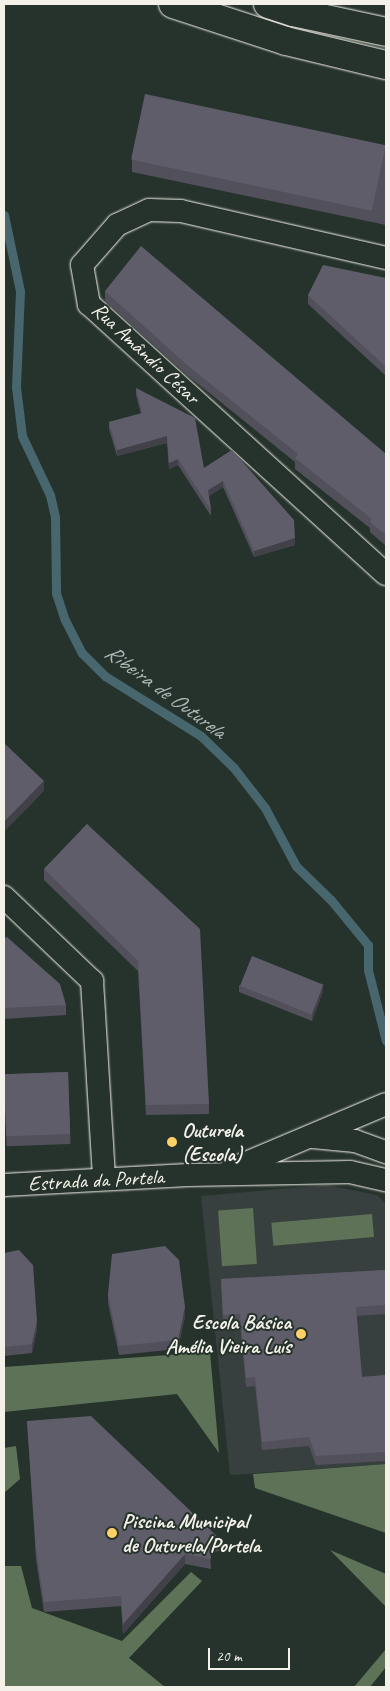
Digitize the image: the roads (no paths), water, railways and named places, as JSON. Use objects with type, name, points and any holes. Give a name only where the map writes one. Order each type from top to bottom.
[{"type":"street","points":[[174,4],[286,41],[386,64]]},
{"type":"street","points":[[268,4],[293,12],[386,32]]},
{"type":"street","name":"Rua Amândio César","points":[[386,258],[181,211],[149,210],[117,224],[82,265],[89,304],[386,574]]},
{"type":"street","points":[[5,899],[92,982],[104,1180]]},
{"type":"street","points":[[219,1174],[386,1105]]},
{"type":"street","points":[[384,1179],[375,1128],[386,1105]]},
{"type":"street","points":[[309,1137],[355,1141],[380,1150]]},
{"type":"street","name":"Estrada da Portela","points":[[4,1185],[219,1174],[350,1172],[384,1179]]},
{"type":"waterway","name":"Ribeira de Outurela","points":[[4,215],[20,291],[16,387],[22,436],[50,495],[55,517],[56,593],[65,620],[82,653],[105,676],[201,736],[234,768],[265,808],[296,866],[331,900],[368,945],[368,970],[386,1041]]},
{"type":"place","name":"Outurela (Escola)","points":[[172,1142]]},
{"type":"place","name":"Escola Básica Amélia Vieira Luís","points":[[301,1334]]},
{"type":"place","name":"Piscina Municipal de Outurela/Portela","points":[[112,1533]]}]
